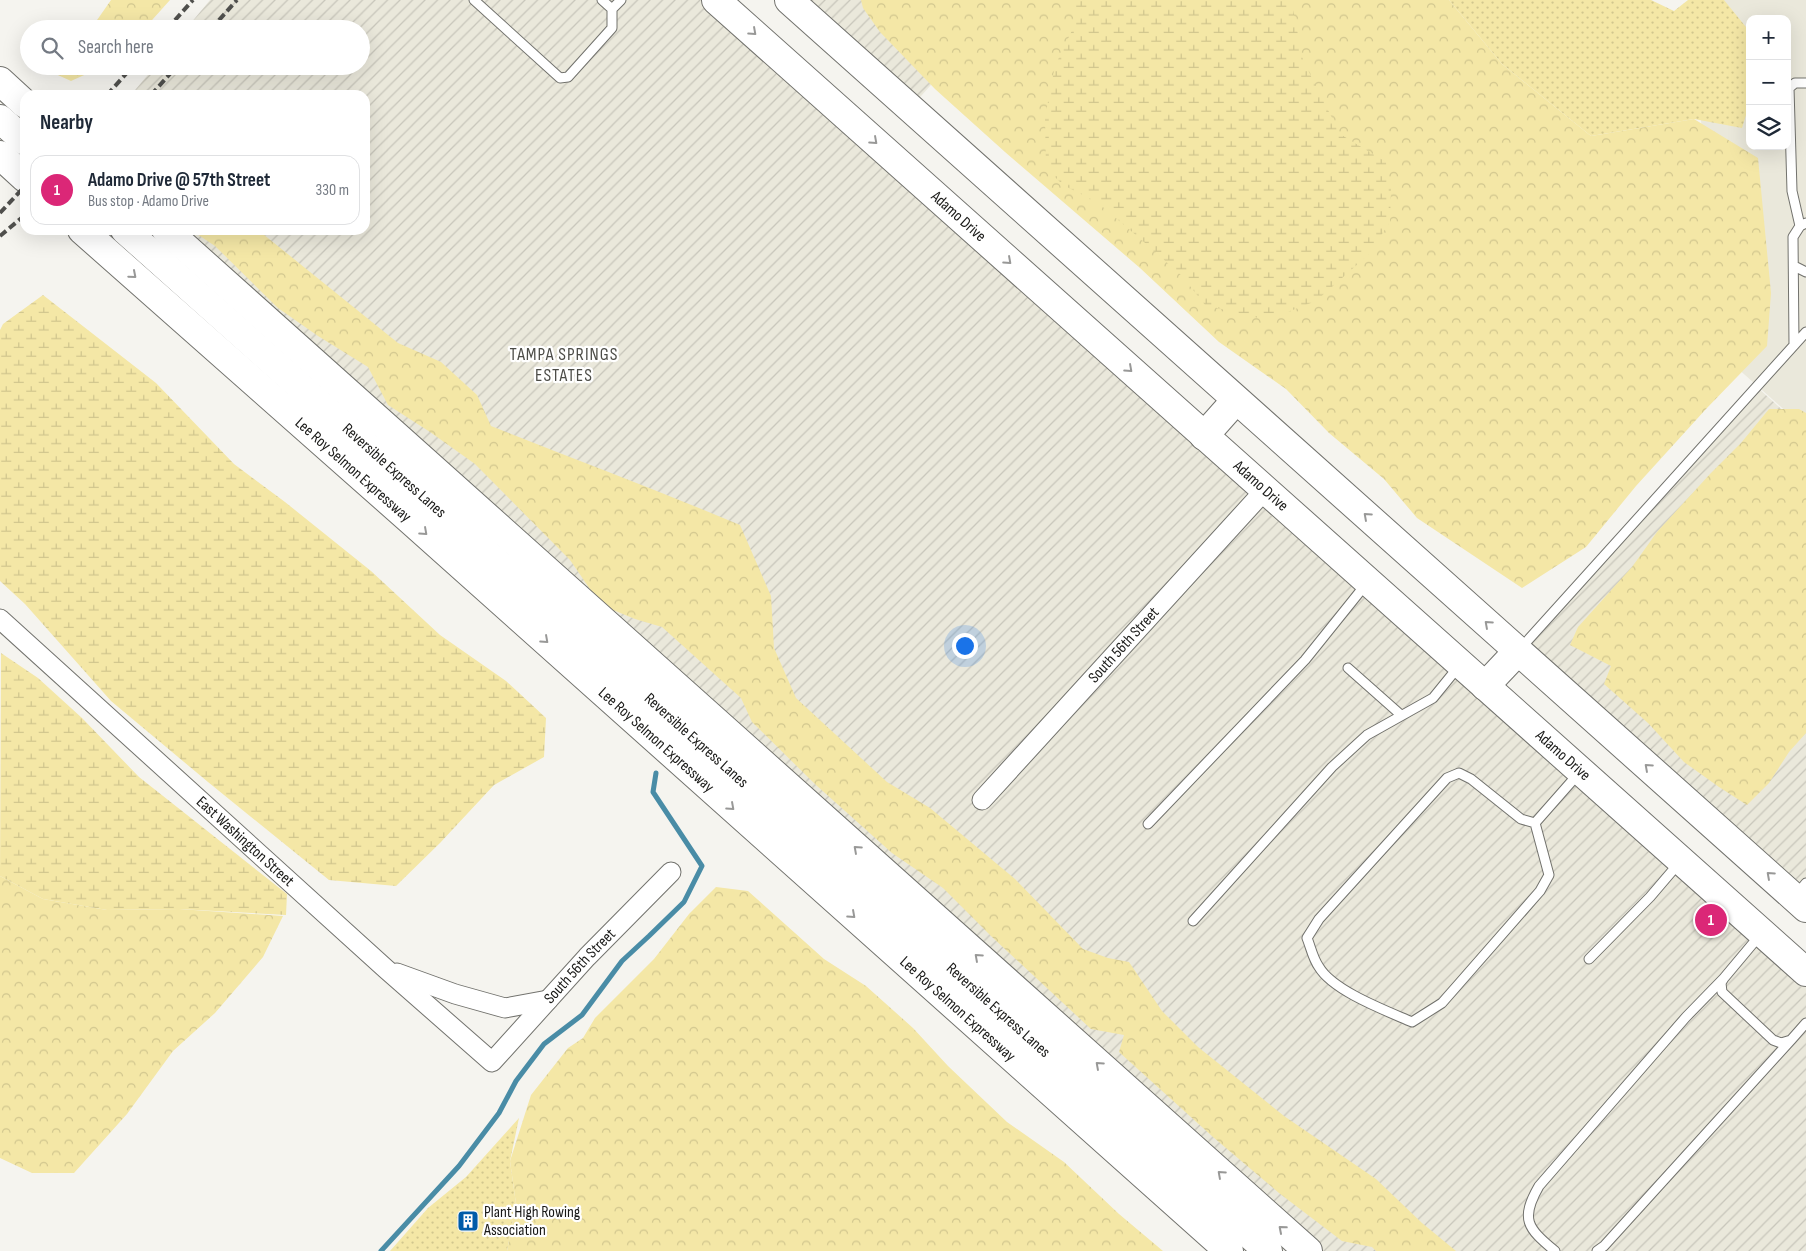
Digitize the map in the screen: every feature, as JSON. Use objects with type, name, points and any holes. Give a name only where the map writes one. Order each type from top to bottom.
[{"type":"main road","name":"Adamo Drive","points":[[716,0],[1806,972]]},
{"type":"main road","points":[[790,0],[1518,651],[1802,896]]},
{"type":"main road","points":[[0,119],[20,137]]},
{"type":"main road","name":"Reversible Express Lanes","points":[[131,235],[1268,1251]]},
{"type":"main road","points":[[172,235],[1308,1251]]},
{"type":"main road","name":"Lee Roy Selmon Expressway","points":[[89,237],[402,512],[1229,1251]]},
{"type":"main road","points":[[1204,436],[1236,400]]},
{"type":"main road","points":[[1485,686],[1518,651]]},
{"type":"street","name":"South 56th Street","points":[[982,800],[1265,490]]},
{"type":"street","name":"East Washington Street","points":[[0,619],[386,969],[492,1062]]},
{"type":"street","name":"South 56th Street","points":[[492,1062],[587,957],[671,872]]},
{"type":"street","points":[[386,969],[455,994],[505,1008],[548,1000]]},
{"type":"lane","points":[[474,0],[560,78],[568,77],[612,28],[612,9],[621,0]]},
{"type":"lane","points":[[602,0],[612,9]]},
{"type":"lane","points":[[1794,344],[1793,236],[1803,224],[1792,191],[1789,88],[1795,84],[1806,83]]},
{"type":"lane","points":[[1794,266],[1806,272]]},
{"type":"lane","points":[[1518,651],[1806,332]]},
{"type":"lane","points":[[1148,824],[1305,660],[1368,582]]},
{"type":"lane","points":[[1193,921],[1332,768],[1367,735],[1433,698],[1460,664]]},
{"type":"lane","points":[[1348,668],[1401,715]]},
{"type":"lane","points":[[1535,823],[1580,771]]},
{"type":"lane","points":[[1459,773],[1471,779],[1520,819],[1535,823],[1549,875],[1540,891],[1442,1002],[1412,1022],[1356,996],[1328,979],[1318,967],[1307,938],[1319,919],[1447,778],[1459,773]]},
{"type":"lane","points":[[1589,959],[1650,897],[1680,860]]},
{"type":"lane","points":[[1555,1251],[1540,1238],[1530,1226],[1528,1220],[1527,1214],[1530,1202],[1539,1186],[1762,933]]},
{"type":"lane","points":[[1724,978],[1721,984],[1722,992],[1773,1040],[1781,1043],[1791,1040]]},
{"type":"lane","points":[[1597,1251],[1604,1246],[1806,1023]]},
{"type":"shaded area","points":[[210,0],[708,0],[1806,983],[1806,1251],[1310,1251],[181,235],[370,235],[370,90],[135,90],[148,75],[370,75],[370,20],[193,20]]},
{"type":"shaded area","points":[[803,0],[1007,0],[913,105]]},
{"type":"shaded area","points":[[1690,0],[1806,0],[1806,429],[1727,359],[1715,274]]},
{"type":"shaded area","points":[[1758,388],[1806,431],[1806,903],[1521,656]]},
{"type":"green space","points":[[111,0],[170,0],[152,20],[97,20]]},
{"type":"green space","points":[[861,0],[1449,0],[1502,64],[1591,136],[1694,119],[1758,158],[1771,293],[1767,346],[1636,486],[1586,547],[1522,588],[1417,518],[1384,479],[1329,433],[1286,389],[1219,342],[1140,268],[1005,152],[935,89],[880,32],[863,8]]},
{"type":"green space","points":[[1072,0],[1291,0],[1303,60],[1340,134],[1386,162],[1391,188],[1390,222],[1368,255],[1316,301],[1267,320],[1205,305],[1182,276],[1097,202],[1063,185],[1046,168],[1045,117],[1055,66],[1076,22]]},
{"type":"green space","points":[[1449,0],[1651,0],[1674,11],[1688,0],[1724,0],[1746,27],[1746,115],[1742,128],[1694,119],[1591,136],[1502,64]]},
{"type":"green space","points":[[58,75],[84,75],[71,81]]},
{"type":"green space","points":[[198,235],[264,235],[398,343],[441,362],[477,395],[491,426],[740,525],[771,596],[774,648],[796,698],[887,782],[930,808],[1015,879],[1083,949],[1108,958],[1129,962],[1162,1011],[1198,1047],[1284,1116],[1376,1179],[1422,1223],[1456,1251],[1376,1251],[1372,1247],[1342,1241],[1279,1193],[1213,1137],[1119,1052],[1124,1035],[1091,1029],[992,937],[943,888],[892,853],[816,785],[752,722],[741,698],[662,627],[635,619],[601,605],[570,560],[475,464],[388,405],[368,367],[278,308],[215,246]]},
{"type":"green space","points":[[43,295],[156,383],[234,464],[371,571],[440,635],[506,681],[546,718],[544,757],[494,785],[440,843],[396,886],[329,880],[111,701],[25,604],[0,581],[0,330],[3,324]]},
{"type":"green space","points":[[1769,409],[1799,409],[1806,413],[1806,733],[1789,752],[1769,783],[1747,805],[1684,762],[1648,723],[1604,684],[1611,666],[1570,645],[1578,627],[1632,567],[1657,532],[1741,443]]},
{"type":"green space","points":[[1,653],[38,678],[82,718],[139,777],[287,894],[286,915],[179,909],[107,910],[43,899],[0,876]]},
{"type":"green space","points":[[0,876],[43,899],[107,910],[179,909],[283,916],[263,957],[215,1013],[173,1051],[127,1114],[74,1173],[32,1173],[0,1158]]},
{"type":"green space","points":[[716,887],[748,891],[824,959],[866,986],[913,1028],[948,1066],[1007,1122],[1064,1162],[1119,1214],[1163,1251],[507,1251],[516,1204],[510,1161],[531,1095],[568,1048],[583,1038],[595,1018],[654,959],[689,914]]},
{"type":"green space","points":[[519,1118],[510,1161],[516,1204],[507,1251],[390,1251],[428,1208],[466,1177]]},
{"type":"waterway","points":[[381,1251],[459,1166],[499,1113],[516,1081],[544,1044],[582,1015],[622,961],[684,902],[702,866],[653,792],[656,773]]},
{"type":"railway","points":[[175,20],[193,0]]},
{"type":"railway","points":[[219,20],[237,0]]},
{"type":"railway","points":[[111,90],[125,75]]},
{"type":"railway","points":[[155,90],[169,75]]},
{"type":"railway","points":[[0,213],[20,191]]},
{"type":"railway","points":[[0,236],[20,219]]},
{"type":"place","name":"Adamo Drive @ 57th Street","points":[[1711,920]]},
{"type":"place","name":"Plant High Rowing Association","points":[[468,1221]]},
{"type":"district","name":"TAMPA SPRINGS ESTATES","points":[[564,364]]}]
